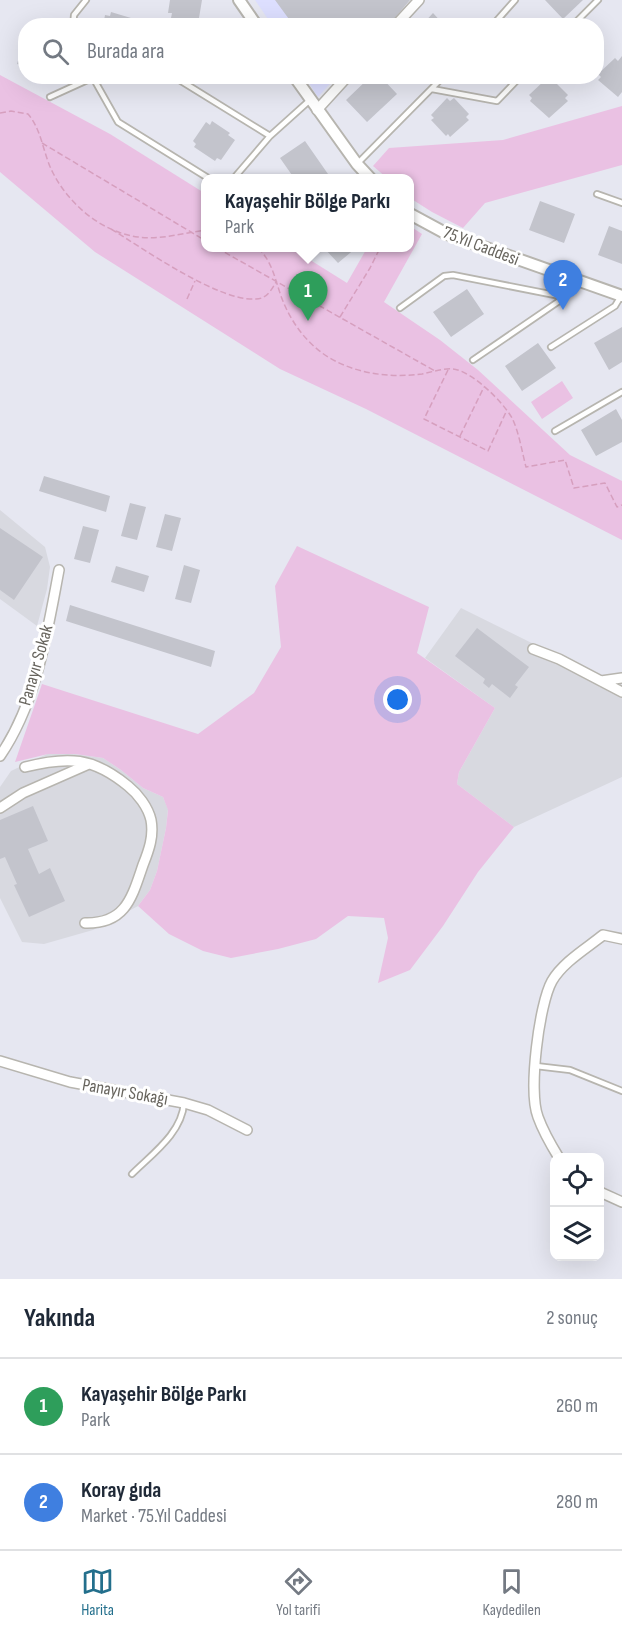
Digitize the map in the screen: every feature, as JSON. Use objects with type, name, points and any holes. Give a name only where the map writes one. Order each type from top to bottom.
[{"type":"street","points":[[239,0],[252,18]]},
{"type":"street","points":[[402,18],[419,0]]},
{"type":"street","points":[[300,84],[366,174]]},
{"type":"street","points":[[314,105],[339,84]]},
{"type":"street","name":"75.Yıl Caddesi","points":[[414,216],[447,234],[621,296]]},
{"type":"street","name":"Panayır Sokak","points":[[0,756],[9,743],[28,699],[45,642],[59,570]]},
{"type":"street","points":[[533,649],[559,659],[622,692]]},
{"type":"street","points":[[601,681],[622,678]]},
{"type":"street","points":[[25,767],[62,760],[91,763],[104,769],[134,790],[151,818],[153,834],[137,889],[119,914],[98,923],[85,923]]},
{"type":"street","points":[[0,808],[23,793],[91,763]]},
{"type":"street","points":[[556,1153],[537,1115],[534,1066],[542,1014],[552,981],[568,963],[603,935],[622,939]]},
{"type":"street","name":"Panayır Sokağı","points":[[0,1061],[70,1082],[184,1102],[208,1110],[247,1130]]},
{"type":"street","points":[[604,1194],[622,1202]]},
{"type":"lane","points":[[74,18],[86,0]]},
{"type":"lane","points":[[499,18],[515,0]]},
{"type":"lane","points":[[580,18],[598,0]]},
{"type":"lane","points":[[50,97],[79,84]]},
{"type":"lane","points":[[97,84],[118,122],[202,174]]},
{"type":"lane","points":[[186,84],[270,136]]},
{"type":"lane","points":[[357,164],[437,84]]},
{"type":"lane","points":[[432,89],[497,101],[513,84]]},
{"type":"lane","points":[[237,174],[270,136],[314,105]]},
{"type":"lane","points":[[597,194],[622,203]]},
{"type":"lane","points":[[400,308],[444,276],[453,275],[565,297]]},
{"type":"lane","points":[[473,360],[565,297],[578,281]]},
{"type":"lane","points":[[551,347],[615,306],[621,296]]},
{"type":"lane","points":[[555,431],[622,392]]},
{"type":"lane","points":[[534,1066],[570,1070],[622,1091]]},
{"type":"lane","points":[[132,1174],[176,1128],[182,1118],[184,1102]]},
{"type":"path","points":[[0,112],[28,114],[37,127],[53,173],[63,189],[73,202],[103,224],[195,280],[221,291],[255,300],[267,296],[276,282]]},
{"type":"path","points":[[42,143],[201,238]]},
{"type":"path","points":[[103,224],[137,237],[201,231]]},
{"type":"path","points":[[224,252],[435,371]]},
{"type":"path","points":[[262,252],[268,259],[286,306],[298,329],[310,343],[329,357],[348,367],[385,376],[448,369],[455,369],[465,374],[484,387],[513,420],[526,467],[565,460],[574,488],[605,483],[617,507],[622,505]]},
{"type":"path","points":[[340,317],[378,252]]},
{"type":"path","points":[[187,300],[195,280]]},
{"type":"path","points":[[448,369],[424,419],[488,451],[507,411]]},
{"type":"path","points":[[459,437],[484,387]]},
{"type":"shaded area","points":[[255,0],[407,0],[391,18],[267,18]]},
{"type":"shaded area","points":[[0,75],[110,134],[201,191],[201,252],[297,252],[347,283],[365,252],[412,252],[384,302],[440,340],[478,370],[570,455],[622,481],[622,540],[366,409],[280,369],[95,252],[0,172]]},
{"type":"shaded area","points":[[310,84],[330,84],[318,97]]},
{"type":"shaded area","points":[[622,106],[622,165],[485,203],[463,228],[414,201],[414,174],[382,174],[373,166],[389,148],[503,140]]},
{"type":"shaded area","points":[[414,229],[422,234],[414,248]]},
{"type":"shaded area","points":[[562,381],[573,398],[542,419],[531,402]]},
{"type":"shaded area","points":[[0,510],[45,547],[50,567],[47,589],[37,626],[0,599]]},
{"type":"shaded area","points":[[297,546],[429,607],[417,653],[495,708],[459,772],[457,784],[514,827],[478,872],[443,926],[410,970],[378,983],[388,938],[384,918],[348,916],[316,939],[231,958],[203,951],[169,934],[138,906],[150,890],[157,871],[168,810],[163,797],[143,788],[103,758],[75,754],[48,754],[15,762],[42,684],[198,734],[254,693],[281,647],[275,586]]},
{"type":"shaded area","points":[[461,608],[550,652],[594,682],[622,697],[622,777],[514,827],[457,784],[459,772],[495,708],[425,658]]},
{"type":"shaded area","points":[[47,754],[75,754],[103,758],[143,788],[163,797],[168,809],[157,871],[150,890],[138,906],[93,930],[44,944],[22,942],[0,898],[0,787],[11,771]]},
{"type":"building","points":[[170,0],[202,0],[199,18],[171,18],[172,13],[168,13]]},
{"type":"building","points":[[275,0],[410,0],[395,18],[288,18]]},
{"type":"building","points":[[545,0],[583,0],[564,18]]},
{"type":"building","points":[[111,12],[131,18],[104,18],[105,15],[110,16]]},
{"type":"building","points":[[433,13],[438,18],[428,18]]},
{"type":"building","points":[[622,56],[622,92],[618,97],[603,84],[604,68],[615,58],[618,61]]},
{"type":"building","points":[[363,84],[388,84],[397,94],[367,122],[346,100]]},
{"type":"building","points":[[541,84],[557,84],[568,95],[565,98],[568,101],[549,118],[530,101],[532,98],[529,95]]},
{"type":"building","points":[[447,98],[450,101],[454,98],[469,114],[466,117],[469,120],[450,137],[448,134],[446,136],[431,120],[434,118],[431,115]]},
{"type":"building","points":[[212,121],[230,133],[228,135],[235,140],[221,160],[217,158],[215,161],[194,147],[196,144],[193,141],[206,122],[210,125]]},
{"type":"building","points":[[305,141],[328,174],[291,174],[280,158]]},
{"type":"building","points":[[540,201],[575,214],[564,243],[529,230]]},
{"type":"building","points":[[609,226],[622,231],[622,264],[598,255]]},
{"type":"building","points":[[328,252],[351,252],[338,263]]},
{"type":"building","points":[[467,289],[484,314],[451,337],[433,312]]},
{"type":"building","points":[[622,327],[622,362],[609,370],[594,343]]},
{"type":"building","points":[[538,343],[556,368],[522,391],[505,366]]},
{"type":"building","points":[[616,409],[622,420],[622,442],[596,456],[581,430]]},
{"type":"building","points":[[44,476],[110,496],[106,512],[39,491]]},
{"type":"building","points":[[130,503],[146,507],[137,540],[121,536]]},
{"type":"building","points":[[165,514],[181,518],[172,551],[156,547]]},
{"type":"building","points":[[83,526],[99,530],[90,563],[74,559]]},
{"type":"building","points":[[0,528],[43,557],[14,600],[0,590]]},
{"type":"building","points":[[184,565],[200,570],[191,603],[175,599]]},
{"type":"building","points":[[116,566],[149,576],[144,592],[111,582]]},
{"type":"building","points":[[70,605],[215,651],[211,667],[66,621]]},
{"type":"building","points":[[477,628],[529,667],[515,685],[518,687],[510,698],[492,684],[489,688],[483,683],[485,679],[455,656]]},
{"type":"building","points":[[33,806],[48,841],[28,849],[39,874],[50,868],[65,901],[29,917],[14,885],[17,884],[5,857],[0,859],[0,820]]},
{"type":"place","name":"Koray gıda","points":[[563,310]]},
{"type":"place","name":"Kayaşehir Bölge Parkı","points":[[308,321]]}]
